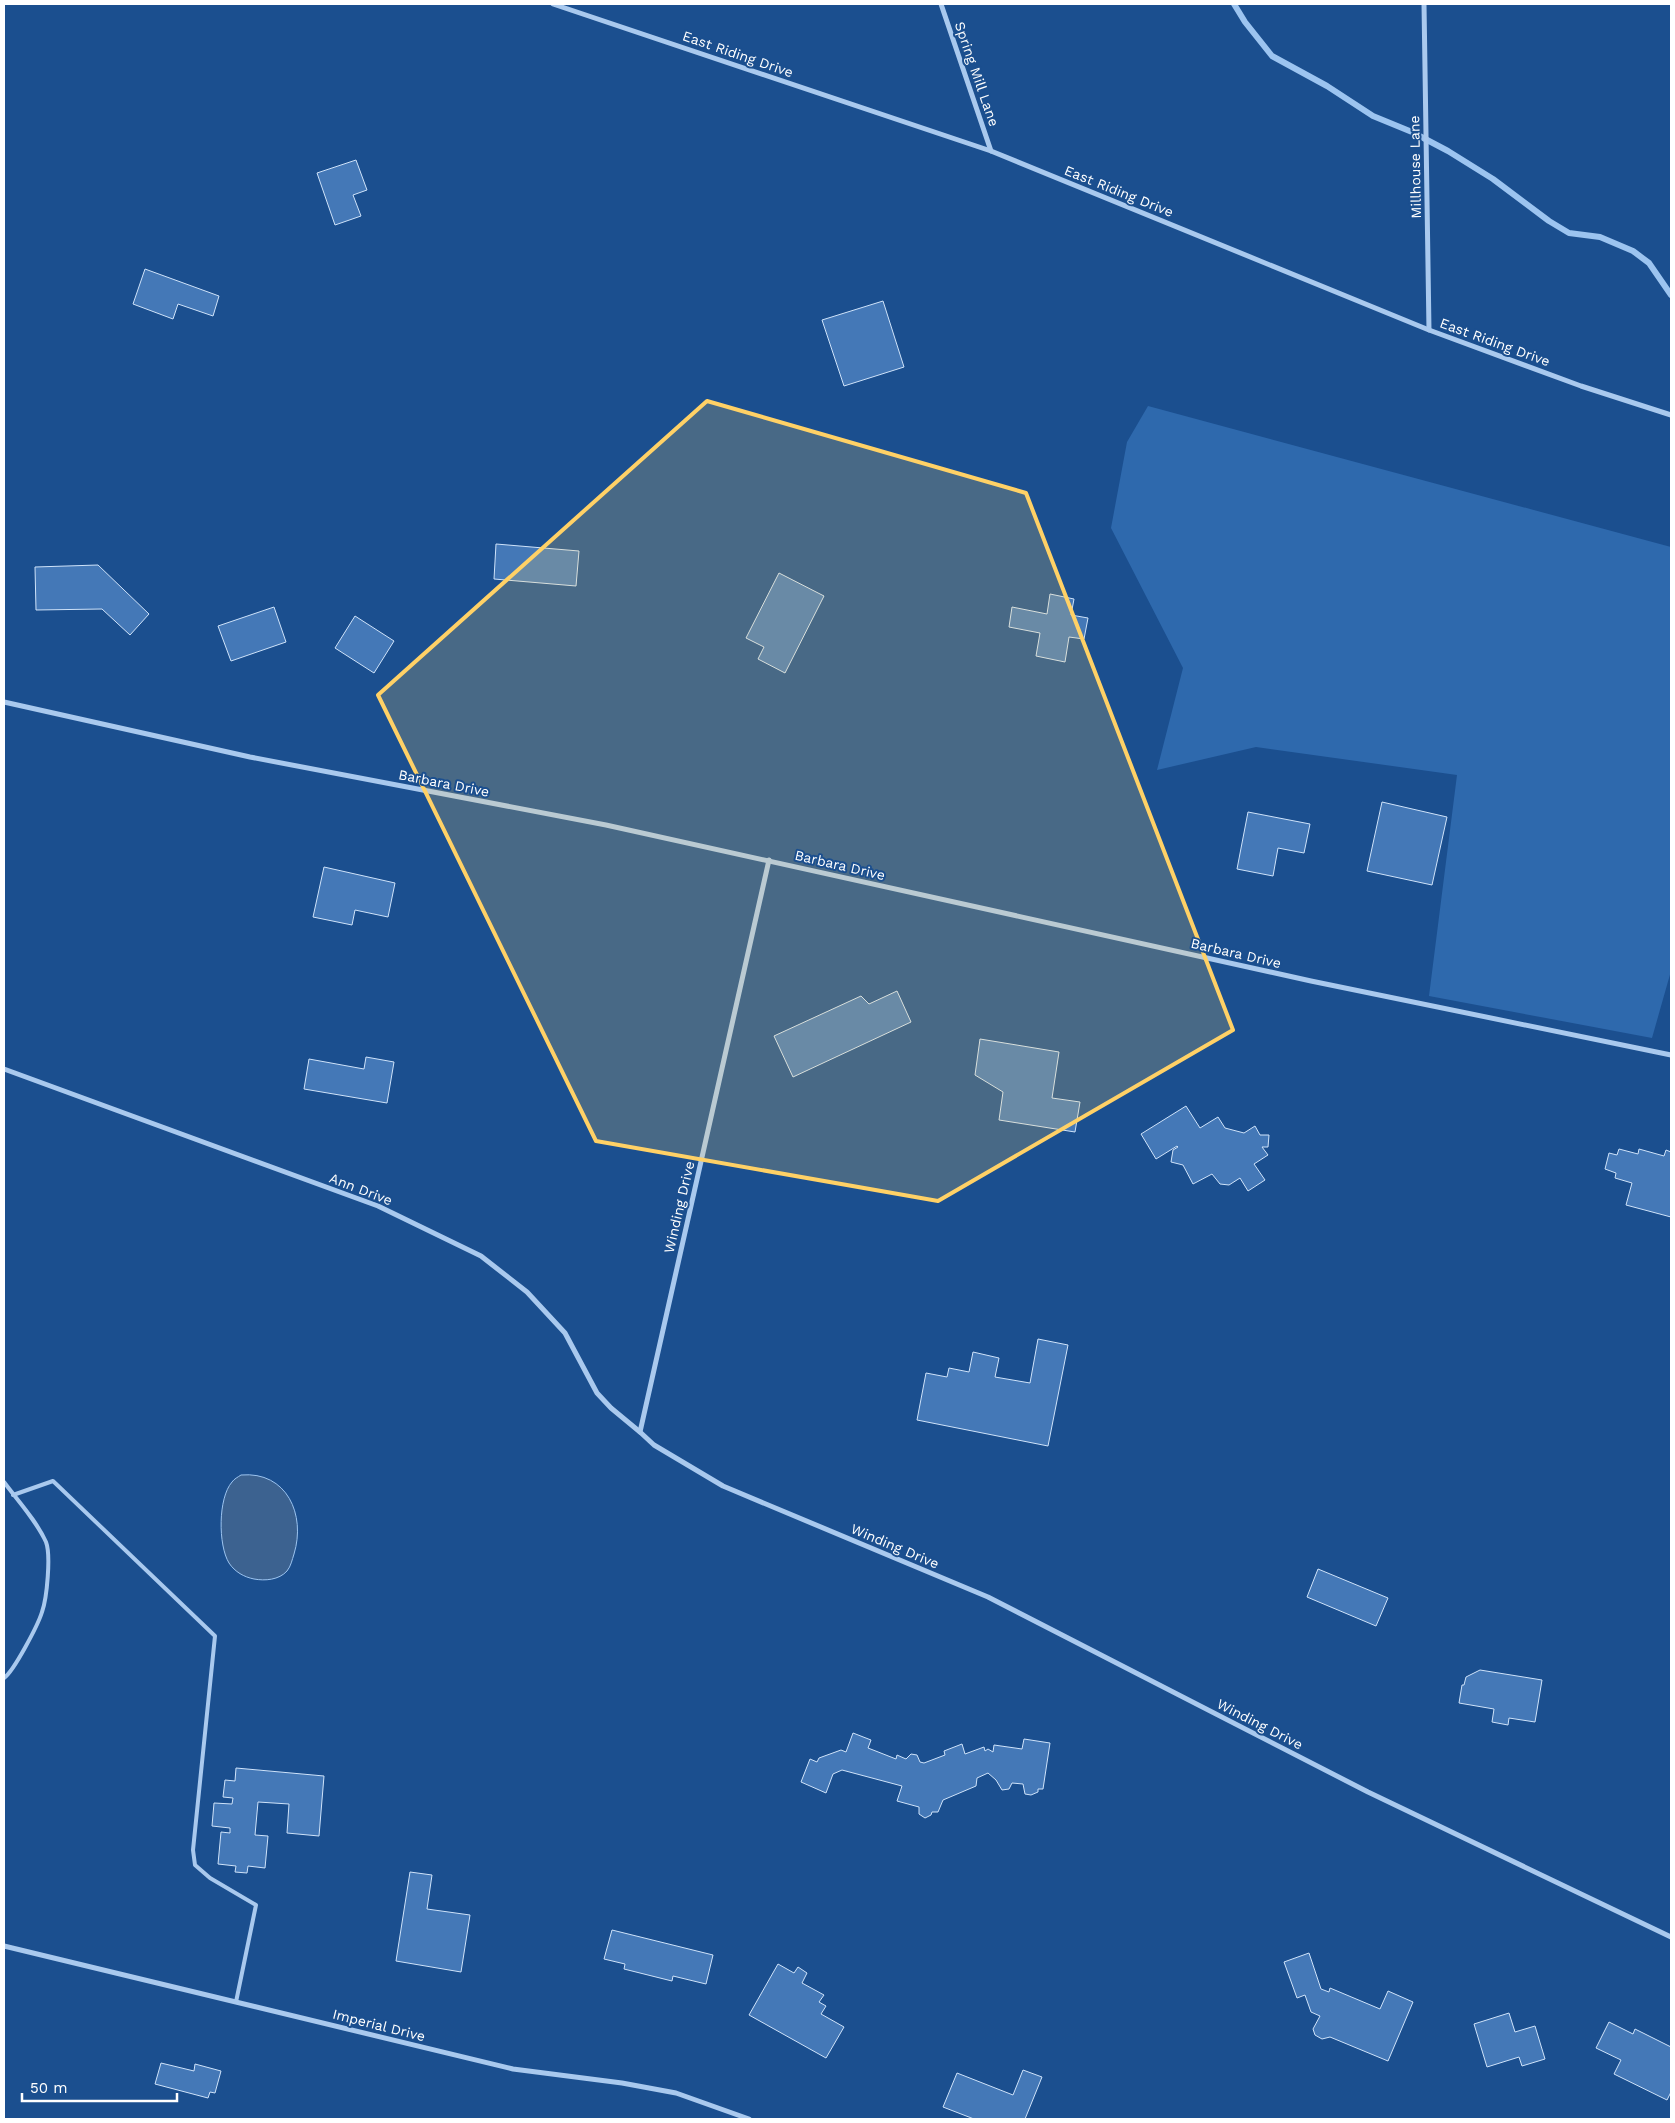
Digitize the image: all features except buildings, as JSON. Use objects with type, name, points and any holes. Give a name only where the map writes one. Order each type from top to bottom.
[{"type":"street","name":"East Riding Drive","points":[[553,4],[991,151],[1429,330],[1581,386],[1671,415]]},
{"type":"street","name":"Spring Mill Lane","points":[[941,4],[991,151]]},
{"type":"street","name":"Millhouse Lane","points":[[1424,4],[1429,330]]},
{"type":"street","name":"Barbara Drive","points":[[4,702],[250,757],[606,825],[1310,981],[1671,1055]]},
{"type":"street","name":"Winding Drive","points":[[768,860],[640,1432],[654,1445],[722,1486],[988,1597],[1368,1792],[1671,1937]]},
{"type":"street","name":"Ann Drive","points":[[4,1069],[378,1206],[481,1256],[527,1292],[565,1333],[597,1392],[610,1408],[640,1432]]},
{"type":"street","name":"Imperial Drive","points":[[4,1946],[513,2069],[622,2083],[676,2093],[749,2119]]},
{"type":"lane","points":[[14,1495],[53,1481],[215,1636],[193,1850],[195,1865],[210,1878],[256,1905],[236,2002]]},
{"type":"lane","points":[[4,1482],[33,1520],[47,1544],[48,1569],[43,1610],[28,1641],[4,1678]]},
{"type":"highlighted area","points":[[707,401],[1026,493],[1233,1030],[938,1201],[596,1141],[378,695]]},
{"type":"shaded area","points":[[1148,406],[1671,547],[1671,971],[1652,1038],[1429,996],[1457,775],[1256,747],[1157,770],[1183,668],[1111,528],[1127,442]]},
{"type":"shaded area","points":[[241,1475],[257,1476],[270,1480],[281,1488],[289,1498],[295,1511],[297,1539],[294,1554],[287,1571],[276,1578],[258,1580],[243,1575],[231,1566],[225,1555],[221,1534],[224,1499],[227,1489]]},
{"type":"waterway","points":[[1234,4],[1245,22],[1272,56],[1327,86],[1373,116],[1412,132],[1448,151],[1493,179],[1549,221],[1569,233],[1600,237],[1633,251],[1649,263],[1671,295]]}]
